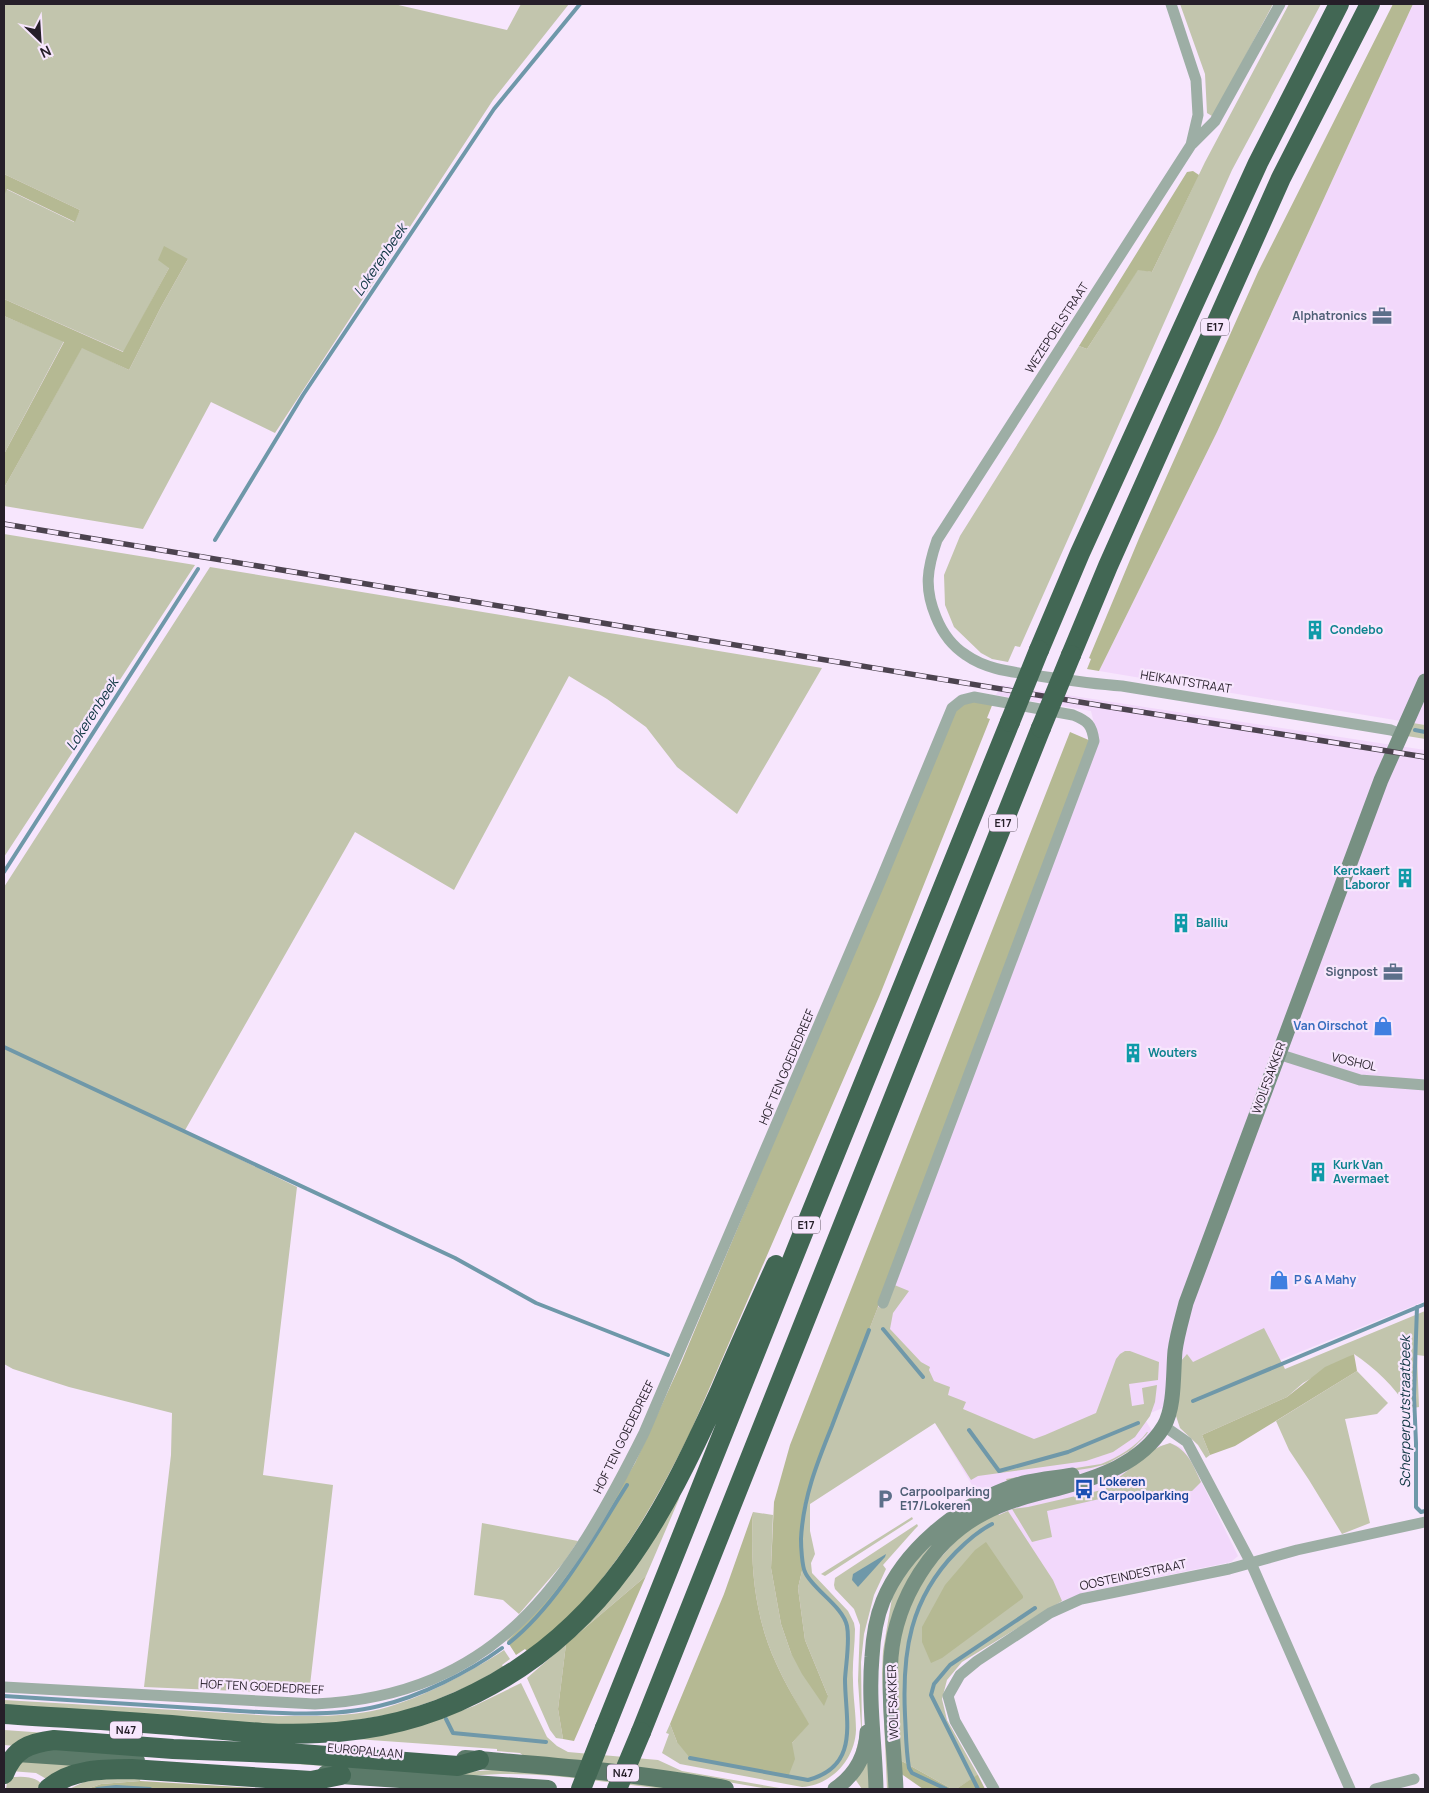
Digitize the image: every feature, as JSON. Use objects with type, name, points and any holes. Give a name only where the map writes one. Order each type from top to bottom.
[{"type":"highway","name":"E17","points":[[581,1789],[807,1223],[1080,553],[1258,163],[1339,4]]},
{"type":"highway","name":"E17","points":[[617,1789],[1041,728],[1108,566],[1281,178],[1370,4]]},
{"type":"highway","points":[[4,1714],[263,1732],[318,1734],[379,1727],[407,1720],[466,1698],[513,1673],[570,1629],[609,1587],[644,1540],[671,1494],[696,1444],[777,1264],[807,1223]]},
{"type":"highway","points":[[4,1774],[9,1762],[10,1752],[38,1742],[54,1740],[173,1749],[301,1754],[458,1766],[480,1760]]},
{"type":"highway","points":[[48,1789],[65,1778],[83,1772],[110,1769],[311,1781],[341,1775]]},
{"type":"main road","name":"EUROPALAAN","points":[[4,1723],[111,1729],[606,1771],[672,1779],[725,1789]]},
{"type":"main road","name":"EUROPALAAN","points":[[10,1752],[548,1789]]},
{"type":"street","name":"WEZEPOELSTRAAT","points":[[966,655],[942,631],[929,601],[927,577],[930,558],[937,540],[1191,146],[1198,115],[1196,80],[1171,4]]},
{"type":"street","points":[[1191,146],[1215,121],[1280,4]]},
{"type":"street","name":"HEIKANTSTRAAT","points":[[966,655],[977,662],[1005,671],[1085,683],[1122,686],[1391,730],[1396,732],[1400,738]]},
{"type":"street","name":"WOLFSAKKER","points":[[896,1789],[891,1694],[892,1655],[896,1629],[909,1592],[934,1555],[948,1539],[983,1514],[1010,1502],[1088,1481],[1111,1471],[1135,1457],[1164,1426],[1170,1407],[1175,1350],[1186,1303],[1381,780],[1425,681]]},
{"type":"street","name":"HOF TEN GOEDEDREEF","points":[[4,1687],[315,1704],[339,1703],[395,1694],[436,1678],[486,1650],[517,1626],[549,1592],[572,1561],[615,1489],[644,1433],[877,892],[952,708],[962,700],[974,697],[1073,715],[1086,720],[1092,730],[1094,741],[883,1303]]},
{"type":"street","name":"VOSHOL","points":[[1278,1054],[1360,1080],[1425,1084]]},
{"type":"street","points":[[1164,1426],[1188,1442],[1251,1563],[1350,1789]]},
{"type":"street","name":"WOLFSAKKER","points":[[876,1789],[871,1696],[872,1656],[883,1602],[891,1585],[906,1562],[924,1541],[941,1526],[976,1503],[1006,1488],[1085,1473],[1111,1471]]},
{"type":"street","name":"OOSTEINDESTRAAT","points":[[994,1789],[955,1721],[948,1696],[960,1675],[977,1660],[1050,1613],[1081,1599],[1229,1569],[1297,1550],[1425,1522]]},
{"type":"street","name":"WOLFSAKKER","points":[[835,1789],[854,1772],[863,1756],[866,1743],[864,1660],[867,1645],[878,1620]]},
{"type":"street","points":[[1375,1789],[1420,1777]]},
{"type":"shaded area","points":[[1413,4],[1425,4],[1425,725],[1099,671],[1217,432]]},
{"type":"shaded area","points":[[1001,685],[1425,750],[1425,1301],[1143,1416],[1161,1446],[1170,1443],[1181,1447],[1189,1457],[1238,1556],[1231,1562],[1090,1591],[1059,1602],[1046,1609],[935,1423],[869,1330],[1091,741],[1094,723],[1091,711],[996,695]]},
{"type":"green space","points":[[4,4],[394,4],[507,30],[521,4],[569,4],[493,100],[275,433],[211,402],[143,529],[4,506],[4,488],[82,347],[129,370],[188,259],[169,268],[124,352],[4,299],[4,196],[6,189],[74,222],[80,210],[4,174]]},
{"type":"green space","points":[[1180,4],[1273,4],[1212,116],[1207,113],[1205,74]]},
{"type":"green space","points":[[1289,4],[1321,4],[1232,170],[1020,647],[1015,646],[1008,662],[992,659],[981,653],[954,627],[945,605],[944,575],[960,536],[1079,346],[1087,349],[1138,269],[1152,272],[1205,162]]},
{"type":"green space","points":[[1393,4],[1413,4],[1217,432],[1099,671],[1087,669],[1091,659],[1089,658],[1140,536],[1258,272]]},
{"type":"green space","points":[[1193,171],[1199,175],[1152,272],[1138,270],[1087,349],[1079,346],[1187,172]]},
{"type":"green space","points":[[4,174],[80,210],[75,222],[7,189],[4,196]]},
{"type":"green space","points":[[164,246],[188,259],[129,370],[82,348],[4,488],[4,454],[64,342],[4,316],[4,299],[123,352],[169,268],[158,260]]},
{"type":"green space","points":[[4,316],[64,341],[4,454]]},
{"type":"green space","points":[[4,534],[195,565],[4,857]]},
{"type":"green space","points":[[210,567],[822,668],[737,814],[677,767],[646,727],[607,699],[569,676],[454,890],[355,832],[184,1132],[297,1187],[263,1475],[333,1485],[309,1694],[144,1687],[171,1455],[172,1413],[69,1387],[13,1369],[4,1364],[4,887]]},
{"type":"green space","points":[[965,701],[993,703],[987,718],[990,719],[879,997],[690,1433],[639,1526],[609,1570],[563,1622],[527,1651],[525,1649],[516,1655],[507,1641],[546,1601],[568,1574],[635,1463],[681,1363],[955,709]]},
{"type":"green space","points":[[1413,723],[1425,725],[1425,739],[1407,736]]},
{"type":"green space","points":[[1070,732],[1091,741],[817,1464],[804,1504],[801,1540],[804,1562],[798,1588],[805,1640],[828,1696],[824,1706],[802,1674],[791,1653],[781,1624],[771,1568],[774,1502],[790,1445]]},
{"type":"green space","points":[[892,1284],[909,1291],[893,1313],[890,1329],[921,1362],[930,1367],[929,1370],[934,1381],[950,1387],[948,1395],[966,1402],[963,1409],[1034,1439],[1096,1413],[1116,1359],[1125,1351],[1130,1351],[1159,1362],[1158,1380],[1129,1384],[1132,1406],[1144,1404],[1142,1388],[1157,1385],[1155,1402],[1150,1416],[1135,1437],[1113,1452],[1086,1461],[978,1476],[971,1480],[935,1423],[810,1504],[810,1531],[815,1554],[811,1563],[812,1573],[848,1611],[855,1629],[853,1692],[856,1730],[855,1741],[851,1751],[840,1769],[832,1776],[813,1785],[802,1787],[680,1764],[662,1753],[669,1734],[666,1733],[670,1724],[677,1742],[792,1743],[808,1724],[780,1671],[769,1645],[758,1608],[752,1551],[753,1512],[773,1515],[771,1568],[781,1624],[791,1653],[828,1696],[805,1640],[798,1588],[804,1562],[801,1540],[804,1504],[817,1464],[878,1307],[883,1308]]},
{"type":"green space","points":[[1425,1311],[1425,1356],[1417,1355],[1419,1407],[1408,1409],[1384,1379],[1354,1354],[1303,1383],[1287,1397],[1202,1435],[1210,1455],[1206,1458],[1198,1445],[1180,1428],[1176,1416],[1180,1362],[1187,1354],[1193,1362],[1264,1328],[1285,1369]]},
{"type":"green space","points":[[1354,1354],[1357,1371],[1235,1446],[1210,1455],[1202,1435],[1287,1397],[1325,1367]]},
{"type":"green space","points":[[1357,1371],[1388,1403],[1377,1414],[1345,1419],[1370,1523],[1342,1534],[1289,1450],[1276,1421]]},
{"type":"green space","points":[[1147,1432],[1131,1450],[1107,1464],[1031,1477],[1008,1483],[1006,1479],[1101,1464],[1126,1451]]},
{"type":"green space","points":[[1170,1443],[1186,1454],[1201,1482],[1192,1491],[1117,1495],[1047,1511],[1052,1537],[1032,1542],[1012,1509],[1106,1489],[1105,1485],[1113,1482],[1155,1449]]},
{"type":"green space","points":[[680,1492],[679,1499],[646,1576],[566,1644]]},
{"type":"green space","points":[[1008,1511],[1053,1580],[1062,1601],[962,1662],[947,1680],[942,1699],[947,1720],[978,1775],[956,1789],[952,1789],[900,1760],[895,1679],[901,1628],[923,1577],[962,1534],[997,1512],[999,1515]]},
{"type":"green space","points":[[753,1512],[752,1551],[758,1608],[769,1645],[780,1671],[809,1724],[792,1743],[795,1759],[788,1777],[690,1758],[677,1742],[670,1724],[724,1594]]},
{"type":"green space","points":[[912,1517],[913,1519],[825,1576],[821,1574]]},
{"type":"green space","points":[[482,1523],[578,1541],[564,1562],[519,1614],[503,1600],[474,1595]]},
{"type":"green space","points":[[917,1524],[918,1526],[883,1565],[886,1569],[874,1595],[864,1634],[861,1662],[862,1735],[855,1755],[861,1726],[858,1681],[860,1625],[854,1609],[835,1589],[835,1578]]},
{"type":"green space","points":[[941,1535],[901,1600],[892,1789],[887,1789],[882,1673],[883,1651],[893,1592],[903,1574]]},
{"type":"green space","points":[[986,1542],[1023,1598],[942,1658],[931,1663],[922,1642],[922,1627],[945,1585],[975,1550]]},
{"type":"green space","points":[[646,1576],[574,1741],[563,1739],[558,1709],[566,1644]]},
{"type":"green space","points":[[566,1644],[558,1709],[563,1739],[556,1738],[550,1730],[527,1678]]},
{"type":"green space","points":[[504,1650],[510,1659],[502,1665],[503,1667],[471,1685],[398,1713],[339,1723],[277,1725],[4,1707],[4,1700],[276,1716],[348,1714],[388,1707],[423,1694],[458,1677]]},
{"type":"green space","points":[[521,1683],[547,1737],[557,1746],[568,1752],[658,1760],[682,1771],[785,1789],[769,1789],[722,1781],[525,1757],[520,1753],[497,1751],[497,1749],[342,1738],[444,1717],[474,1706]]},
{"type":"green space","points":[[4,1730],[47,1733],[16,1746],[4,1745]]},
{"type":"green space","points":[[134,1753],[466,1772],[492,1770],[530,1771],[680,1789],[663,1789],[544,1775],[496,1774],[472,1776]]},
{"type":"green space","points":[[869,1754],[873,1789],[862,1789],[855,1779]]},
{"type":"green space","points":[[900,1760],[952,1789],[923,1789],[900,1773]]},
{"type":"green space","points":[[18,1761],[79,1765],[50,1781],[36,1773],[10,1771]]},
{"type":"green space","points":[[977,1775],[985,1789],[956,1789]]},
{"type":"green space","points":[[117,1776],[141,1777],[140,1781],[101,1784],[87,1789],[69,1789],[84,1782]]},
{"type":"green space","points":[[8,1777],[32,1778],[43,1786],[40,1789],[6,1789]]},
{"type":"green space","points":[[140,1781],[274,1789],[87,1789],[101,1784]]},
{"type":"water","points":[[886,1554],[858,1587],[852,1580],[853,1574]]},
{"type":"waterway","name":"Lokerenbeek","points":[[215,540],[303,395],[494,109],[580,4]]},
{"type":"waterway","name":"Lokerenbeek","points":[[4,872],[198,569]]},
{"type":"waterway","points":[[1415,730],[1425,732]]},
{"type":"waterway","points":[[4,1047],[455,1258],[536,1303],[668,1355]]},
{"type":"waterway","points":[[1193,1401],[1425,1304]]},
{"type":"waterway","name":"Scherperputstraatbeek","points":[[1417,1307],[1414,1396],[1416,1507],[1421,1512],[1425,1511]]},
{"type":"waterway","points":[[883,1329],[923,1377]]},
{"type":"waterway","points":[[690,1758],[808,1780],[825,1773],[836,1764],[843,1753],[847,1725],[845,1679],[848,1645],[847,1626],[840,1612],[814,1585],[805,1572],[802,1561],[801,1539],[802,1524],[812,1481],[869,1330]]},
{"type":"waterway","points":[[969,1430],[999,1471],[1068,1452],[1138,1423]]},
{"type":"waterway","points":[[509,1643],[527,1627],[559,1590],[588,1548],[627,1485]]},
{"type":"waterway","points":[[946,1789],[912,1773],[909,1768],[904,1692],[908,1648],[919,1608],[928,1588],[940,1570],[968,1541],[992,1524]]},
{"type":"waterway","points":[[978,1789],[931,1695],[934,1684],[950,1665],[1035,1608]]},
{"type":"waterway","points":[[4,1696],[272,1713],[316,1713],[359,1710],[394,1702],[427,1690],[459,1675],[502,1648]]},
{"type":"waterway","points":[[446,1719],[453,1733],[546,1742]]},
{"type":"waterway","points":[[97,1789],[116,1787],[150,1789]]},
{"type":"railway","points":[[4,524],[1110,707],[1425,757]]},
{"type":"place","name":"Alphatronics","points":[[1382,316]]},
{"type":"place","name":"Condebo","points":[[1315,630]]},
{"type":"place","name":"Kerckaert Laboror","points":[[1405,878]]},
{"type":"place","name":"Balliu","points":[[1181,923]]},
{"type":"place","name":"Signpost","points":[[1393,972]]},
{"type":"place","name":"Van Oirschot","points":[[1383,1026]]},
{"type":"place","name":"Wouters","points":[[1133,1053]]},
{"type":"place","name":"Kurk Van Avermaet","points":[[1318,1172]]},
{"type":"place","name":"P & A Mahy","points":[[1279,1280]]},
{"type":"place","name":"Lokeren Carpoolparking","points":[[1084,1489]]},
{"type":"place","name":"Carpoolparking E17/Lokeren","points":[[885,1499]]}]
